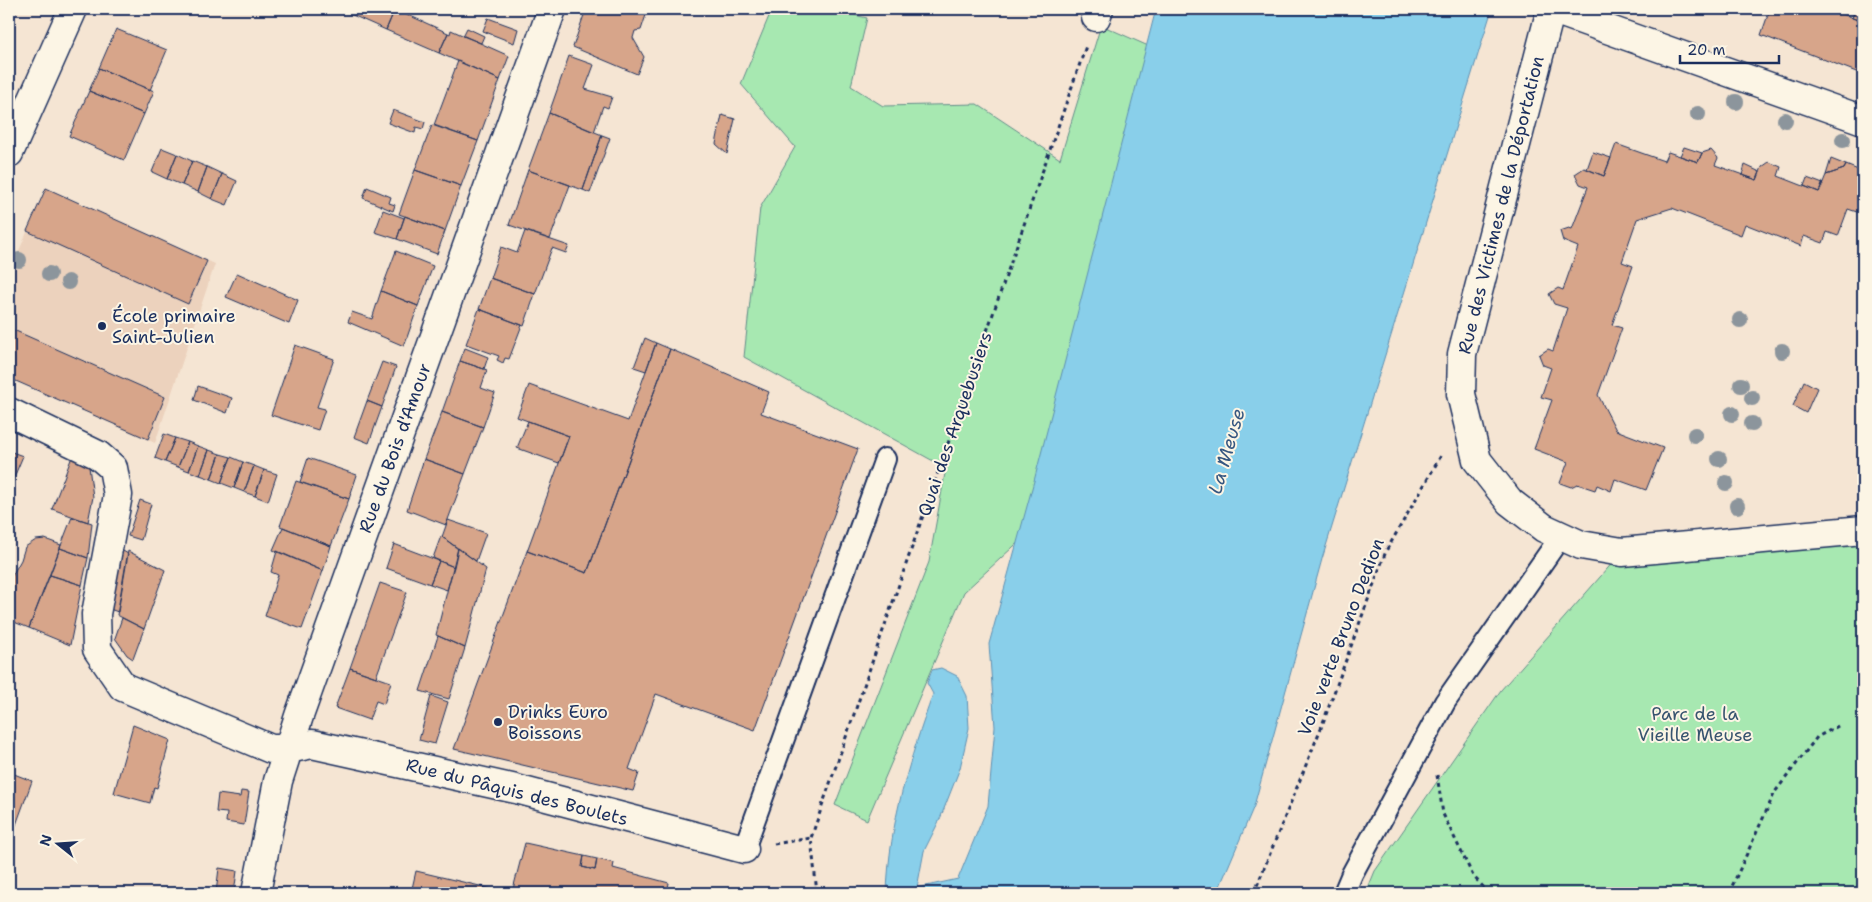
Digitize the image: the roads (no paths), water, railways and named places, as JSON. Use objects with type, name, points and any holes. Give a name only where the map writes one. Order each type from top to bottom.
[{"type":"street","points":[[10,146],[73,9]]},
{"type":"street","name":"Rue du Bois d'Amour","points":[[256,893],[278,781],[288,749],[552,9]]},
{"type":"street","points":[[1551,9],[1863,120]]},
{"type":"street","name":"Rue des Victimes de la Déportation","points":[[1551,9],[1462,354],[1462,394],[1477,460],[1510,502],[1544,528],[1581,546],[1622,552],[1863,530]]},
{"type":"street","name":"Rue du Pâquis des Boulets","points":[[9,412],[98,455],[113,468],[118,495],[96,614],[97,649],[123,687],[271,749],[288,749],[312,744],[516,789],[744,849]]},
{"type":"lane","points":[[744,849],[885,459]]},
{"type":"lane","points":[[1344,893],[1352,874],[1445,702],[1561,536]]},
{"type":"water","name":"La Meuse","points":[[1156,9],[1492,9],[1322,559],[1254,806],[1217,893],[887,893],[896,816],[916,743],[933,694],[927,683],[932,670],[941,668],[957,676],[967,696],[969,728],[960,768],[940,819],[924,851],[917,888],[958,879],[988,806],[995,727],[989,644],[1034,481]]},
{"type":"place","name":"École primaire Saint-Julien","points":[[102,326]]},
{"type":"place","name":"Drinks Euro Boissons","points":[[498,722]]},
{"type":"park label","name":"Parc de la Vieille Meuse","points":[[1695,724]]}]
